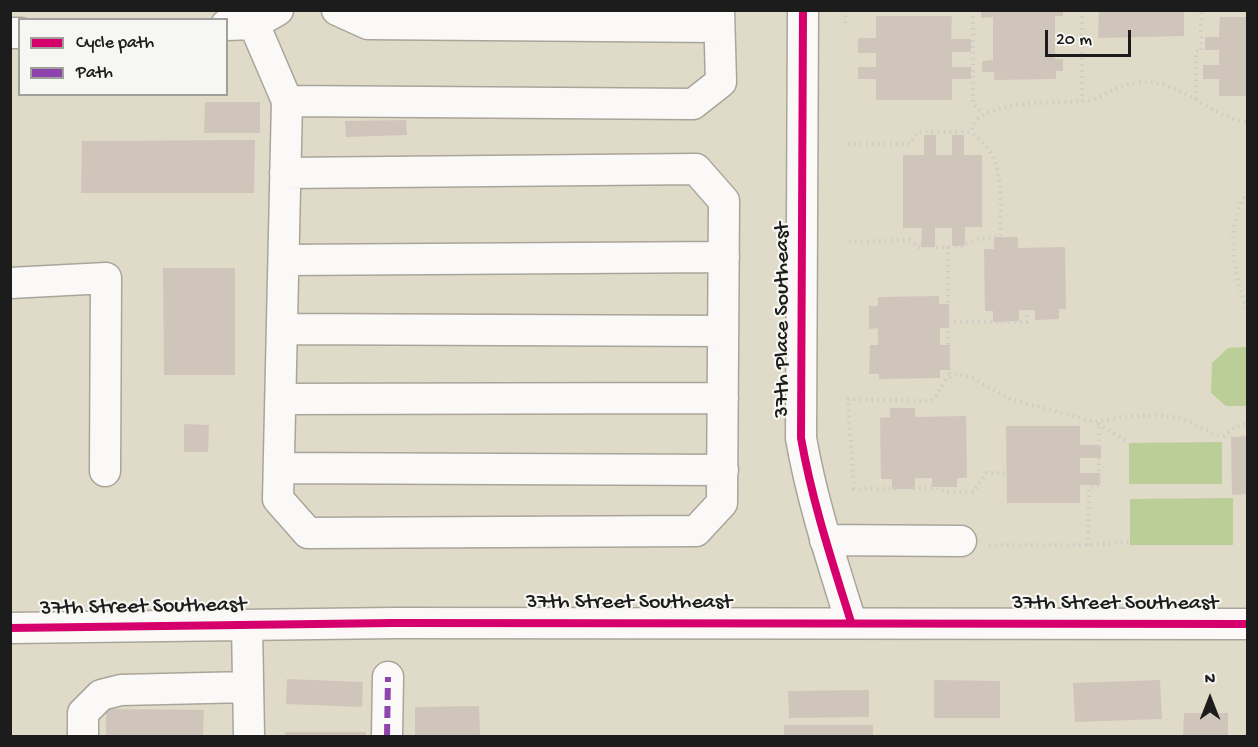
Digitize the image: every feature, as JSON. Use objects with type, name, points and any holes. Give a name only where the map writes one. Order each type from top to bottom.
[{"type":"street","points":[[287,101],[693,104],[721,82],[719,19],[368,24],[337,10]]},
{"type":"street","name":"37th Place Southeast","points":[[803,10],[801,438],[808,478],[850,622]]},
{"type":"street","points":[[253,20],[287,101],[285,173],[281,399],[278,499],[308,533],[696,531],[722,502],[724,201],[696,169],[285,173]]},
{"type":"street","points":[[284,260],[723,257]]},
{"type":"street","points":[[10,283],[106,278],[105,471]]},
{"type":"street","points":[[282,329],[723,331]]},
{"type":"street","points":[[281,399],[723,398]]},
{"type":"street","points":[[279,468],[723,470]]},
{"type":"street","points":[[825,540],[972,543]]},
{"type":"street","name":"37th Street Southeast","points":[[10,628],[850,622],[1248,624]]},
{"type":"street","points":[[247,625],[249,736]]},
{"type":"street","points":[[387,736],[388,677]]},
{"type":"street","points":[[84,736],[84,713],[101,695],[121,690],[248,687]]},
{"type":"path","points":[[845,23],[846,10]]},
{"type":"path","points":[[973,10],[973,102],[983,114]]},
{"type":"path","points":[[1082,10],[1082,101]]},
{"type":"path","points":[[1196,99],[1196,51],[1201,51],[1201,10]]},
{"type":"path","points":[[849,242],[909,240],[920,247],[960,247],[974,240],[1000,236],[1000,182],[997,168],[991,154],[973,132],[973,124],[990,110],[1012,106],[1082,101],[1103,96],[1118,87],[1153,82],[1169,86],[1217,112],[1248,123]]},
{"type":"path","points":[[848,144],[909,144],[918,132],[973,132]]},
{"type":"path","points":[[1248,192],[1238,211],[1233,244],[1239,290],[1248,313]]},
{"type":"path","points":[[948,247],[948,372],[952,376]]},
{"type":"path","points":[[948,322],[1027,322],[1027,313]]},
{"type":"path","points":[[1005,473],[986,473],[973,492],[945,492],[939,488],[854,489],[848,399],[929,401],[935,398],[947,378],[957,374],[970,377],[1013,400],[1097,423],[1128,442]]},
{"type":"path","points":[[1097,423],[1129,416],[1163,415],[1185,420],[1224,436],[1235,427],[1248,422]]},
{"type":"path","points":[[1088,545],[1089,488],[1099,488],[1097,423]]},
{"type":"path","points":[[972,543],[1088,545],[1130,542]]},
{"type":"green space","points":[[1245,347],[1248,350],[1247,406],[1226,406],[1211,393],[1212,363],[1228,348]]},
{"type":"green space","points":[[1222,442],[1222,484],[1129,484],[1129,443]]},
{"type":"green space","points":[[1233,498],[1233,545],[1130,545],[1130,499]]},
{"type":"building","points":[[981,10],[1063,10],[1063,16],[1055,16],[1055,59],[1063,59],[1063,71],[1056,71],[1056,79],[994,80],[994,72],[982,72],[982,61],[993,60],[993,17],[981,18]]},
{"type":"building","points":[[1099,10],[1184,10],[1184,36],[1098,38]]},
{"type":"building","points":[[876,16],[952,16],[951,39],[971,39],[971,52],[952,52],[952,67],[971,67],[971,79],[952,79],[952,100],[876,100],[876,79],[858,79],[858,67],[876,67],[876,53],[858,53],[858,38],[876,38]]},
{"type":"building","points":[[1220,17],[1248,17],[1248,96],[1219,96],[1219,79],[1203,79],[1203,65],[1219,65],[1219,50],[1205,50],[1205,37],[1219,37]]},
{"type":"building","points":[[205,102],[260,102],[260,133],[204,133]]},
{"type":"building","points":[[406,120],[407,135],[346,137],[345,121]]},
{"type":"building","points":[[924,135],[936,135],[936,155],[952,155],[952,135],[964,135],[964,155],[982,155],[982,227],[965,227],[965,246],[952,246],[952,228],[935,228],[935,247],[921,247],[922,228],[903,228],[903,155],[924,155]]},
{"type":"building","points":[[255,140],[254,193],[81,193],[82,141]]},
{"type":"building","points":[[994,237],[1018,237],[1018,248],[1065,247],[1066,309],[1059,309],[1059,319],[1035,320],[1035,310],[1019,310],[1019,321],[993,322],[993,311],[985,311],[984,249],[994,249]]},
{"type":"building","points":[[163,268],[235,268],[235,375],[164,375]]},
{"type":"building","points":[[939,296],[939,304],[949,304],[949,328],[940,328],[940,345],[950,345],[950,370],[940,370],[940,378],[879,379],[879,374],[869,374],[870,345],[878,345],[878,328],[869,329],[869,306],[878,306],[878,297]]},
{"type":"building","points":[[890,408],[915,408],[915,417],[966,416],[967,478],[957,478],[957,487],[932,487],[932,478],[915,478],[915,489],[892,489],[892,479],[881,479],[880,418],[890,417]]},
{"type":"building","points":[[184,424],[209,425],[208,452],[184,452]]},
{"type":"building","points":[[1006,426],[1080,426],[1080,445],[1101,445],[1101,458],[1080,458],[1080,473],[1100,473],[1100,485],[1080,485],[1080,503],[1007,503]]},
{"type":"building","points":[[1248,436],[1248,494],[1232,495],[1231,437]]},
{"type":"building","points":[[287,679],[363,682],[362,707],[286,704]]},
{"type":"building","points":[[934,680],[1000,681],[1000,718],[934,718]]},
{"type":"building","points":[[1160,680],[1162,719],[1075,722],[1073,683]]},
{"type":"building","points":[[869,690],[869,717],[789,718],[788,691]]},
{"type":"building","points":[[479,706],[480,736],[415,736],[415,707]]},
{"type":"building","points":[[106,709],[204,710],[203,736],[106,736]]},
{"type":"building","points":[[1184,713],[1228,713],[1228,736],[1183,736]]},
{"type":"building","points":[[784,725],[873,725],[873,736],[784,736]]},
{"type":"building","points":[[285,732],[366,732],[366,736],[285,736]]},
{"type":"marked path","points":[[387,736],[388,677]]},
{"type":"cycle path","points":[[803,10],[801,438],[817,508],[851,622]]},
{"type":"cycle path","points":[[10,628],[393,623],[1248,624]]}]
